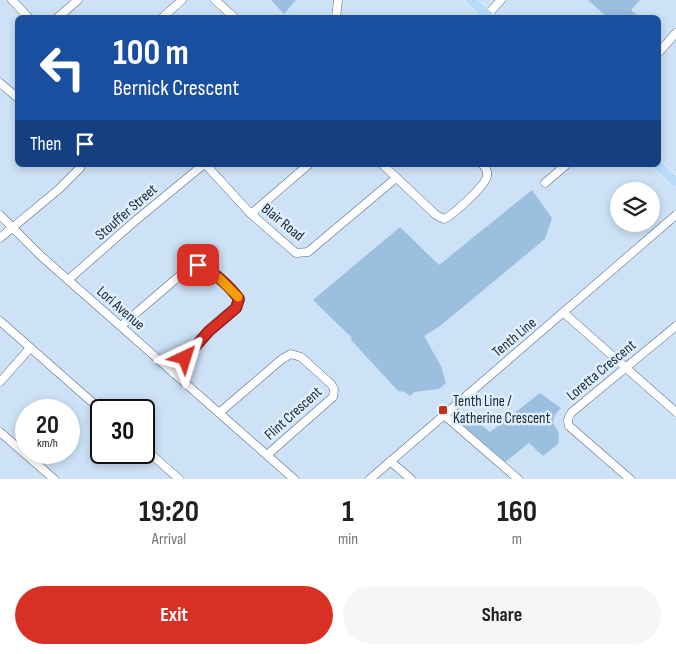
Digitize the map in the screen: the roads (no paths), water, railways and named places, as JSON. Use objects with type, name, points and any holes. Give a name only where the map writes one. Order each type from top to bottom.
[{"type":"main road","points":[[471,0],[488,15]]},
{"type":"main road","points":[[659,167],[676,182]]},
{"type":"street","points":[[12,0],[26,15]]},
{"type":"street","points":[[60,15],[78,0]]},
{"type":"street","points":[[165,15],[182,0]]},
{"type":"street","points":[[215,0],[232,15]]},
{"type":"street","points":[[336,15],[338,0]]},
{"type":"street","points":[[490,15],[501,0]]},
{"type":"street","points":[[661,50],[676,33]]},
{"type":"street","points":[[0,83],[15,96]]},
{"type":"street","points":[[0,238],[59,188],[80,167]]},
{"type":"street","name":"Stouffer Street","points":[[68,280],[134,221],[202,167]]},
{"type":"street","name":"Blair Road","points":[[206,167],[251,214],[290,250],[302,254],[313,248],[396,178]]},
{"type":"street","points":[[251,214],[306,167]]},
{"type":"street","points":[[385,167],[436,215],[444,219],[456,212],[484,183],[487,177],[484,167]]},
{"type":"street","points":[[545,183],[564,167]]},
{"type":"street","name":"Tenth Line","points":[[370,479],[676,215]]},
{"type":"street","name":"Lori Avenue","points":[[0,216],[41,256],[294,479]]},
{"type":"street","points":[[121,326],[191,266],[204,266],[227,286],[239,299],[236,308],[209,331],[173,373]]},
{"type":"street","points":[[564,313],[676,412]]},
{"type":"street","points":[[0,321],[90,400]]},
{"type":"street","name":"Loretta Crescent","points":[[630,479],[569,426],[567,421],[572,412],[676,326]]},
{"type":"street","points":[[0,382],[30,348]]},
{"type":"street","name":"Flint Crescent","points":[[219,413],[282,359],[291,354],[305,360],[331,384],[334,389],[334,397],[266,455]]},
{"type":"street","points":[[444,414],[518,479]]},
{"type":"street","points":[[0,432],[54,479]]},
{"type":"street","points":[[155,458],[179,479]]},
{"type":"street","points":[[390,461],[411,479]]},
{"type":"place","name":"Tenth Line / Katherine Crescent","points":[[443,410]]}]
